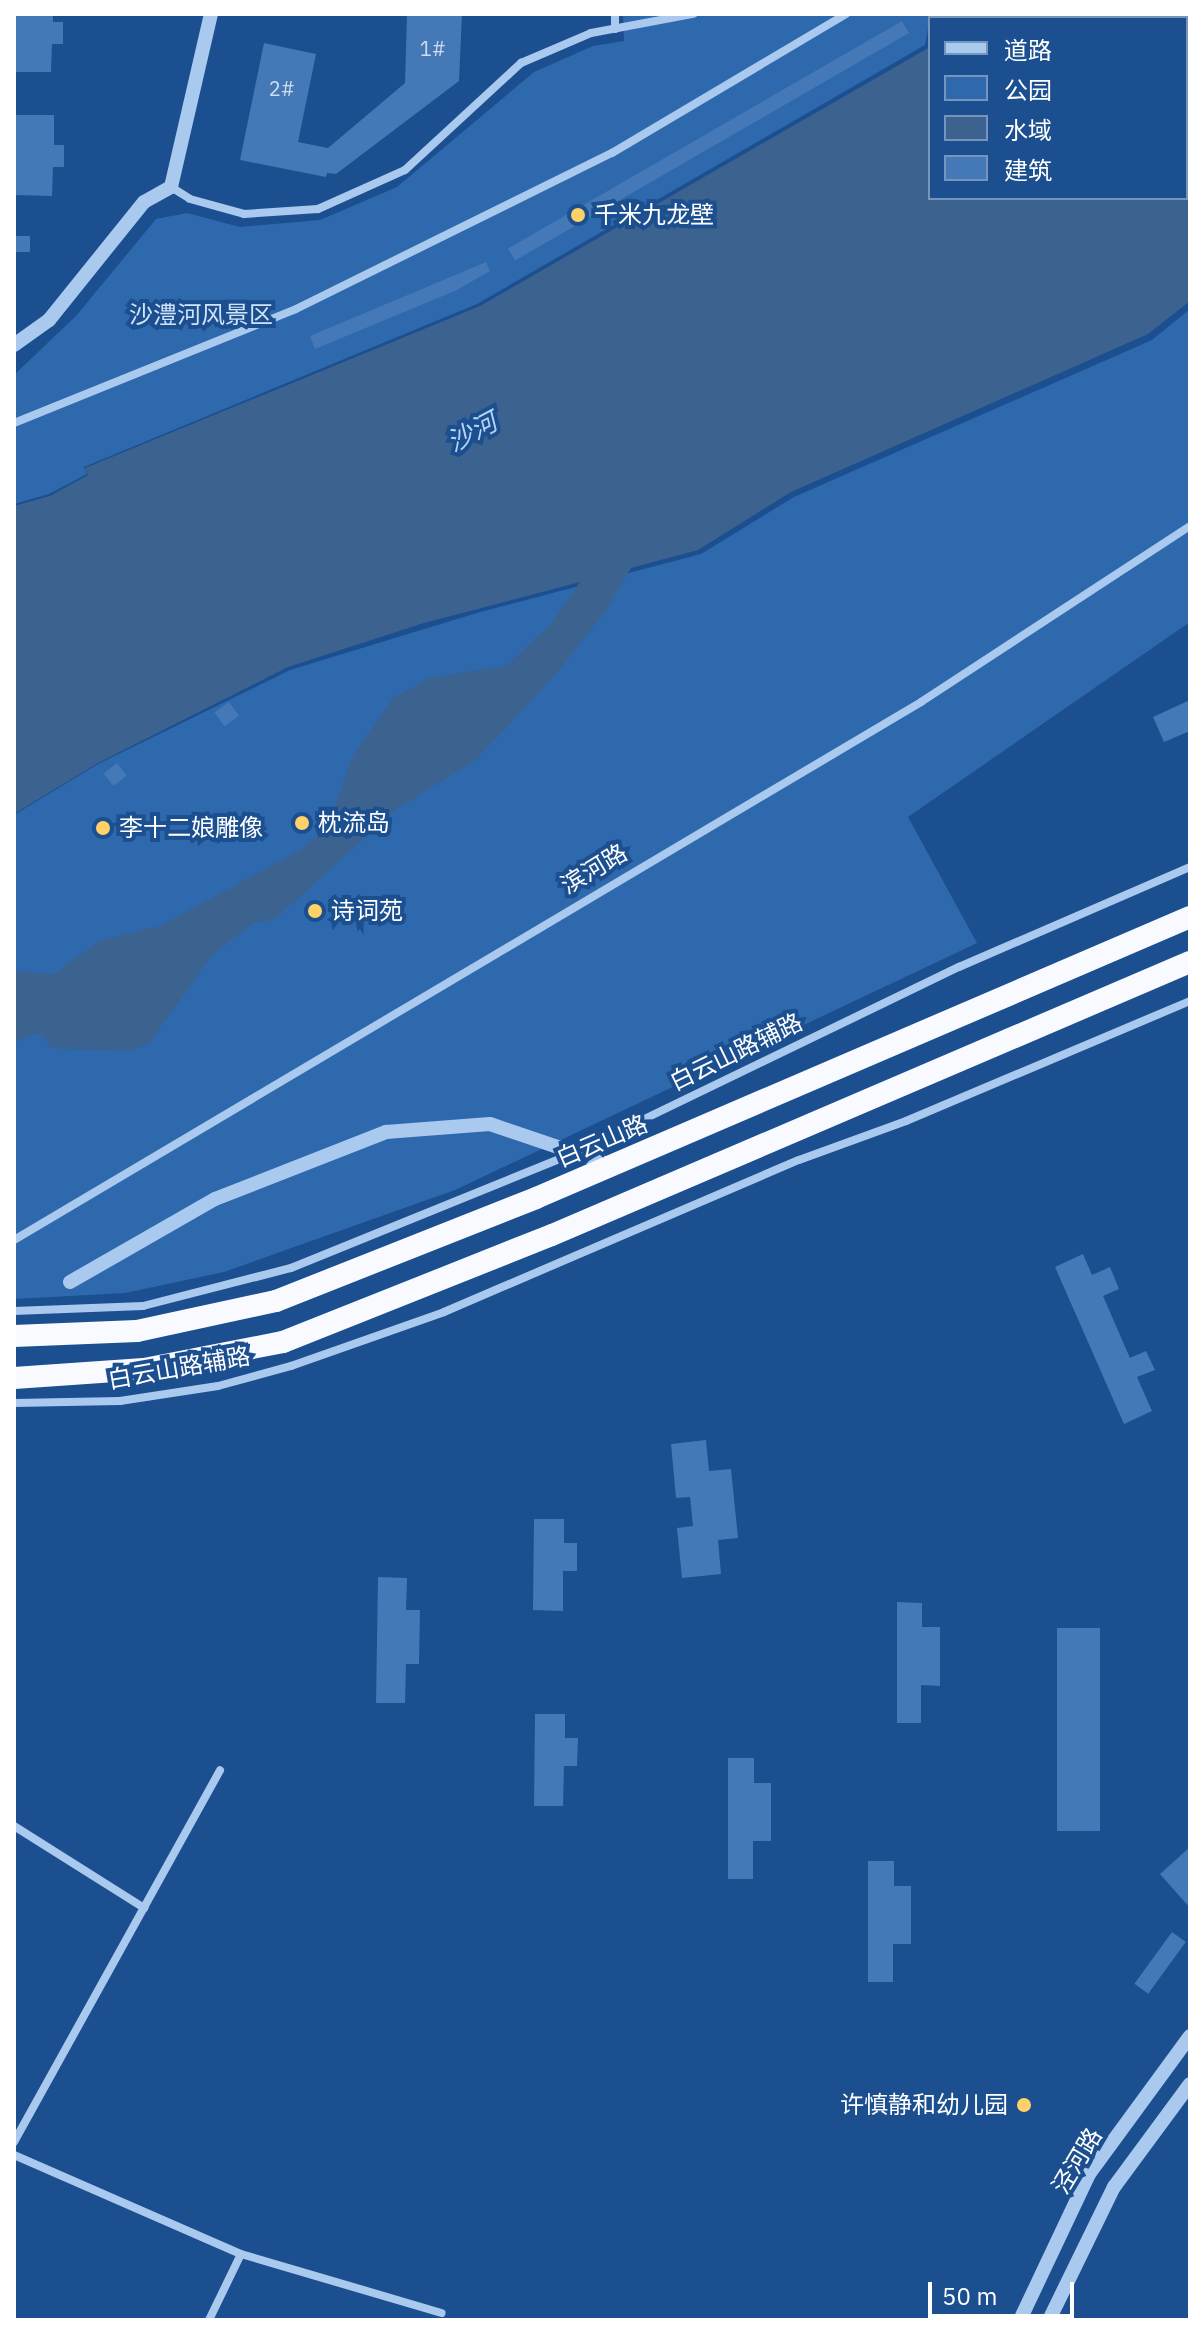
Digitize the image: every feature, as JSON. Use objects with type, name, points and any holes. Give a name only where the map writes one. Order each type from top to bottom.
[{"type":"highway","name":"白云山路","points":[[14,1336],[137,1331],[276,1301],[612,1165],[1190,917]]},
{"type":"highway","points":[[14,1378],[144,1369],[283,1342],[552,1235],[1190,962]]},
{"type":"street","points":[[14,345],[49,320],[144,202],[171,187],[211,14]]},
{"type":"street","points":[[615,14],[615,29]]},
{"type":"street","points":[[646,25],[647,14]]},
{"type":"street","points":[[171,187],[190,199],[244,214],[318,209],[405,170],[521,63],[591,33],[693,14]]},
{"type":"street","points":[[14,423],[296,309],[612,153],[846,14]]},
{"type":"street","name":"滨河路","points":[[14,1240],[921,702],[1190,526]]},
{"type":"street","name":"白云山路辅路","points":[[14,1311],[143,1306],[291,1268],[574,1153],[959,967],[1190,867]]},
{"type":"street","name":"白云山路辅路","points":[[14,1403],[120,1401],[218,1386],[291,1366],[444,1312],[785,1166],[906,1121],[1190,1001]]},
{"type":"street","points":[[70,1282],[215,1199],[386,1132],[490,1124],[612,1165]]},
{"type":"street","points":[[14,2142],[220,1770]]},
{"type":"street","points":[[14,1826],[144,1908]]},
{"type":"street","name":"泾河路","points":[[1020,2320],[1089,2174],[1190,2036]]},
{"type":"street","name":"泾河路","points":[[1049,2320],[1114,2187],[1190,2084]]},
{"type":"street","points":[[14,2155],[241,2254],[442,2313]]},
{"type":"street","points":[[209,2320],[241,2254]]},
{"type":"green space","name":"沙澧河风景区","points":[[623,14],[949,14],[928,16],[925,45],[477,304],[84,467],[87,474],[49,494],[14,504],[14,375],[76,316],[156,219],[187,213],[240,227],[320,220],[397,187],[534,72],[593,46],[624,41]]},
{"type":"green space","points":[[1190,309],[1190,622],[908,817],[977,943],[455,1190],[224,1272],[125,1293],[14,1299],[14,815],[98,764],[290,670],[480,612],[701,554],[794,497],[1152,340]]},
{"type":"water","name":"沙河","points":[[1190,14],[1190,301],[1148,334],[791,492],[698,550],[631,568],[605,612],[555,675],[476,760],[398,808],[275,919],[253,923],[212,955],[148,1045],[125,1051],[52,1048],[38,1033],[14,1042],[14,971],[54,974],[99,941],[160,926],[302,849],[327,828],[353,756],[392,699],[429,678],[506,666],[550,625],[580,582],[424,623],[288,667],[98,763],[14,814],[14,506],[50,496],[88,475],[85,468],[480,306],[928,48],[928,200],[1188,200],[1188,16],[954,16]]},
{"type":"building","points":[[14,14],[53,14],[53,22],[63,22],[63,44],[52,44],[51,72],[14,72]]},
{"type":"building","points":[[407,14],[462,14],[459,81],[336,174],[327,173],[326,177],[240,160],[264,43],[316,54],[298,142],[328,148],[405,83]]},
{"type":"building","points":[[902,21],[909,33],[515,261],[508,248]]},
{"type":"building","points":[[14,115],[54,115],[54,145],[64,145],[64,167],[53,167],[52,196],[14,195]]},
{"type":"building","points":[[14,236],[30,236],[30,252],[14,252]]},
{"type":"building","points":[[486,262],[490,271],[455,291],[315,349],[310,336]]},
{"type":"building","points":[[1190,700],[1190,731],[1164,742],[1153,717]]},
{"type":"building","points":[[229,702],[239,716],[224,726],[214,713]]},
{"type":"building","points":[[117,763],[127,776],[113,786],[104,773]]},
{"type":"building","points":[[1083,1254],[1092,1275],[1110,1267],[1119,1289],[1103,1296],[1130,1358],[1146,1351],[1155,1370],[1137,1377],[1152,1411],[1124,1424],[1055,1267]]},
{"type":"building","points":[[706,1440],[709,1471],[731,1469],[738,1538],[718,1540],[721,1574],[682,1578],[677,1528],[693,1526],[690,1497],[676,1498],[671,1444]]},
{"type":"building","points":[[534,1519],[564,1519],[564,1543],[577,1543],[577,1571],[563,1571],[563,1611],[533,1610]]},
{"type":"building","points":[[378,1577],[407,1578],[406,1610],[420,1610],[419,1664],[406,1664],[405,1703],[376,1703]]},
{"type":"building","points":[[897,1602],[922,1603],[922,1627],[940,1627],[940,1686],[921,1685],[921,1723],[897,1723]]},
{"type":"building","points":[[1057,1628],[1100,1628],[1100,1831],[1057,1831]]},
{"type":"building","points":[[535,1714],[565,1714],[565,1738],[578,1738],[577,1766],[564,1766],[563,1806],[534,1806]]},
{"type":"building","points":[[728,1758],[754,1758],[754,1783],[771,1783],[771,1841],[753,1841],[753,1879],[728,1879]]},
{"type":"building","points":[[1190,1847],[1190,1908],[1160,1874]]},
{"type":"building","points":[[868,1861],[894,1861],[894,1886],[911,1886],[911,1944],[893,1944],[893,1982],[868,1982]]},
{"type":"building","points":[[1172,1932],[1186,1942],[1148,1994],[1134,1984]]},
{"type":"place","name":"千米九龙壁","points":[[578,215]]},
{"type":"place","name":"枕流岛","points":[[302,823]]},
{"type":"place","name":"李十二娘雕像","points":[[103,828]]},
{"type":"place","name":"诗词苑","points":[[315,911]]},
{"type":"place","name":"许慎静和幼儿园","points":[[1024,2105]]}]
